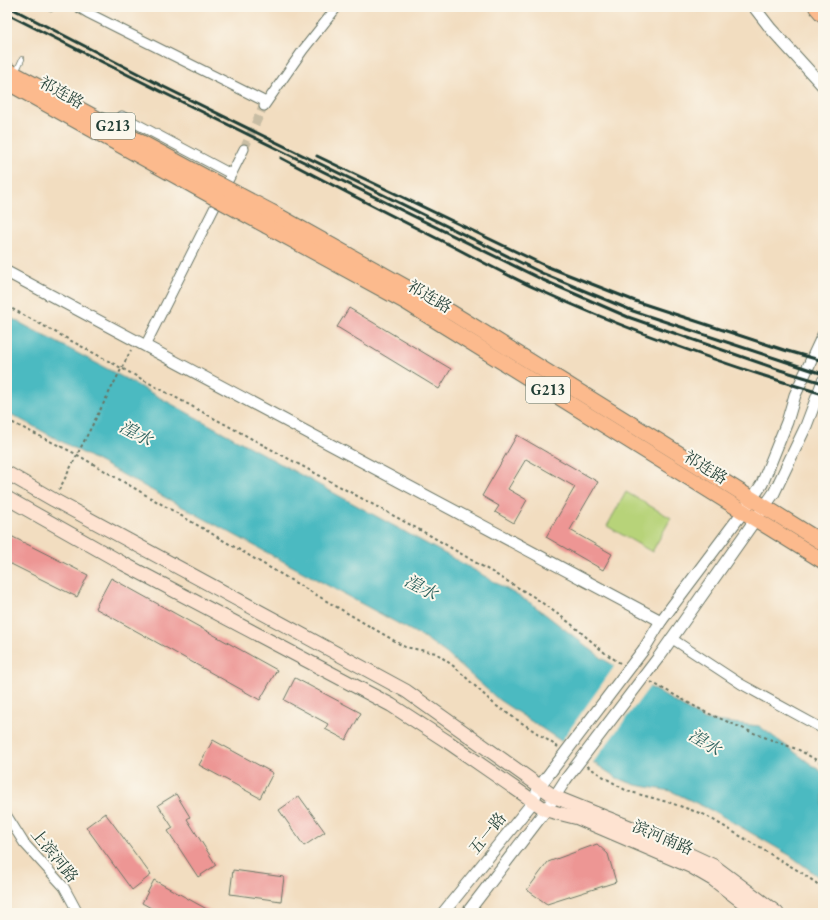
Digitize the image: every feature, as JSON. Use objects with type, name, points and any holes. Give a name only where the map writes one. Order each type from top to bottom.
[{"type":"highway","points":[[817,7],[823,14]]},
{"type":"highway","name":"祁连路","points":[[9,78],[116,128],[215,190]]},
{"type":"highway","name":"祁连路","points":[[9,78],[270,220],[754,509],[823,543]]},
{"type":"highway","name":"祁连路","points":[[754,509],[823,561]]},
{"type":"main road","points":[[8,475],[406,691],[555,797],[637,830],[714,866],[777,913]]},
{"type":"main road","name":"滨河南路","points":[[7,498],[124,564],[391,705],[448,742],[546,810],[578,818],[690,866],[714,880],[757,913]]},
{"type":"street","points":[[78,7],[265,104],[303,50],[337,7]]},
{"type":"street","points":[[754,7],[771,29],[823,86]]},
{"type":"street","points":[[116,128],[122,116],[232,174]]},
{"type":"street","points":[[140,344],[244,149]]},
{"type":"street","points":[[7,272],[662,621]]},
{"type":"street","points":[[754,509],[796,395],[823,335]]},
{"type":"street","points":[[754,509],[774,493],[806,426],[823,380]]},
{"type":"street","name":"五一路","points":[[443,913],[533,802],[539,787],[644,649],[662,621],[754,509]]},
{"type":"street","name":"五一路","points":[[467,913],[546,810],[566,779],[658,658],[754,509]]},
{"type":"street","points":[[671,638],[741,684],[823,729]]},
{"type":"street","name":"上滨河路","points":[[7,816],[24,843],[64,887],[78,913]]},
{"type":"lane","points":[[9,78],[22,59]]},
{"type":"path","points":[[7,306],[445,544],[534,597],[570,623],[605,653],[623,665]]},
{"type":"path","points":[[54,500],[121,367],[140,344]]},
{"type":"path","points":[[7,420],[76,454],[405,647],[436,653],[456,668],[495,705],[561,749]]},
{"type":"path","points":[[647,680],[705,712],[756,734],[799,750],[823,764]]},
{"type":"path","points":[[587,766],[628,791],[705,815],[802,873],[823,888]]},
{"type":"green space","points":[[626,492],[671,518],[652,552],[607,526]]},
{"type":"water","name":"湟水","points":[[7,316],[113,372],[469,567],[532,604],[603,659],[705,720],[759,726],[823,773],[823,880],[791,856],[715,812],[671,791],[636,785],[617,778],[499,700],[447,654],[425,638],[7,412]]},
{"type":"pier","points":[[616,664],[651,685],[592,764],[560,743]]},
{"type":"building","points":[[349,308],[451,369],[439,389],[337,327]]},
{"type":"building","points":[[517,435],[598,482],[570,530],[612,554],[603,570],[546,537],[575,487],[526,459],[508,489],[527,500],[514,523],[495,512],[499,506],[482,496]]},
{"type":"building","points":[[7,534],[88,575],[77,597],[7,562]]},
{"type":"building","points":[[111,578],[277,670],[260,700],[95,608]]},
{"type":"building","points":[[295,678],[361,713],[346,740],[325,729],[328,724],[284,700]]},
{"type":"building","points":[[213,740],[273,773],[260,798],[199,765]]},
{"type":"building","points":[[176,794],[190,817],[187,819],[216,865],[198,877],[168,831],[173,828],[158,805]]},
{"type":"building","points":[[299,796],[325,832],[304,846],[279,810]]},
{"type":"building","points":[[105,813],[151,875],[132,890],[86,827]]},
{"type":"building","points":[[597,844],[608,854],[616,882],[547,904],[527,890],[548,862]]},
{"type":"building","points":[[233,870],[284,877],[281,901],[230,894]]},
{"type":"building","points":[[154,880],[214,913],[160,913],[142,903]]},
{"type":"tunnel","points":[[244,149],[263,107]]},
{"type":"railway","points":[[9,7],[164,87],[544,274],[633,311],[823,374]]},
{"type":"railway","points":[[7,14],[543,280],[628,317],[780,370],[823,383]]},
{"type":"railway","points":[[317,156],[546,266],[635,301],[784,350],[823,361]]},
{"type":"railway","points":[[281,158],[503,273],[537,289],[642,333],[714,359],[823,394]]}]
